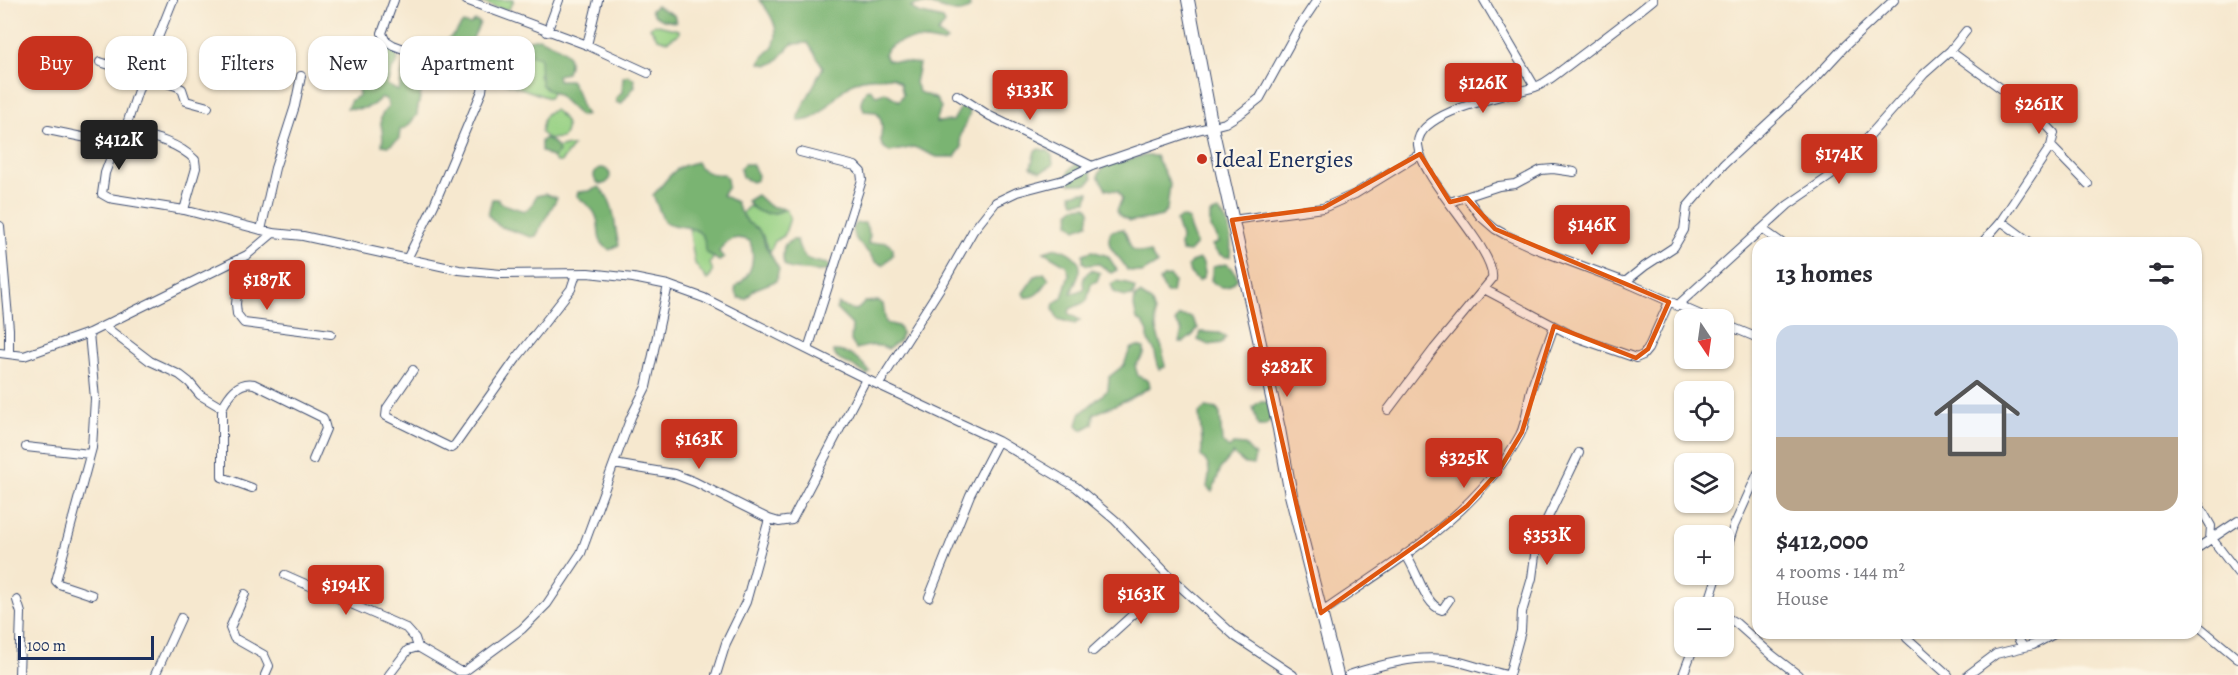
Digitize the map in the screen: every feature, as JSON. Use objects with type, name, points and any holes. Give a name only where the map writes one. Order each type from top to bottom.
[{"type":"main road","points":[[1188,0],[1212,127],[1279,429],[1291,495],[1337,675]]},
{"type":"street","points":[[158,36],[173,0]]},
{"type":"street","points":[[394,0],[382,33],[385,40],[474,76],[483,83],[482,91],[434,205],[407,259]]},
{"type":"street","points":[[466,0],[587,45],[648,73]]},
{"type":"street","points":[[547,32],[559,0]]},
{"type":"street","points":[[587,45],[598,0]]},
{"type":"street","points":[[879,384],[989,208],[1005,197],[1063,180],[1092,166],[1194,130],[1225,123],[1260,98],[1299,27],[1317,0]]},
{"type":"street","points":[[1484,0],[1535,87]]},
{"type":"street","points":[[1389,410],[1434,349],[1492,279],[1493,273],[1491,266],[1433,178],[1420,154],[1418,142],[1421,131],[1434,120],[1473,103],[1535,87],[1548,80],[1653,0]]},
{"type":"street","points":[[1625,282],[1674,247],[1684,230],[1688,207],[1724,164],[1809,85],[1846,45],[1894,0]]},
{"type":"street","points":[[1753,237],[1788,205],[1839,170],[1924,74],[1950,51],[1966,31]]},
{"type":"street","points":[[1950,51],[2043,120],[2054,133],[2050,146],[2001,221],[1987,237]]},
{"type":"street","points":[[100,62],[105,64]]},
{"type":"street","points":[[261,230],[275,168],[295,106],[301,76]]},
{"type":"street","points":[[137,90],[125,130],[116,144],[105,173],[102,194],[109,198],[184,210],[273,233],[303,236],[459,270],[501,274],[576,274],[633,278],[668,285],[714,303],[866,379],[998,441],[1076,487],[1115,520],[1172,579],[1236,637],[1293,675]]},
{"type":"street","points":[[182,90],[186,101],[208,107]]},
{"type":"street","points":[[957,95],[990,116],[1092,166]]},
{"type":"street","points":[[48,130],[116,144]]},
{"type":"street","points":[[125,130],[154,137],[188,152],[195,160],[196,168],[184,210]]},
{"type":"street","points":[[2050,146],[2088,184]]},
{"type":"street","points":[[800,152],[855,166],[861,172],[862,180],[808,349]]},
{"type":"street","points":[[1232,220],[1323,208],[1355,194],[1420,154]]},
{"type":"street","points":[[1450,202],[1499,186],[1515,184],[1541,170],[1574,172]]},
{"type":"street","points":[[1467,198],[1473,208],[1494,229],[1534,248],[1625,282],[1685,309]]},
{"type":"street","points":[[2001,221],[2023,237]]},
{"type":"street","points":[[0,226],[9,329],[4,354],[24,356],[46,350],[104,326],[241,258],[273,233]]},
{"type":"street","points":[[1762,229],[1773,237]]},
{"type":"street","points":[[1484,289],[1573,336],[1636,358],[1648,349],[1673,304],[1752,237]]},
{"type":"street","points":[[241,258],[236,304],[237,314],[244,323],[331,334]]},
{"type":"street","points":[[413,370],[387,408],[386,416],[450,448],[455,445],[516,359],[571,289],[576,274]]},
{"type":"street","points":[[285,575],[406,628],[415,638],[418,647],[462,672],[522,630],[547,604],[581,553],[631,417],[646,387],[668,285]]},
{"type":"street","points":[[104,326],[150,362],[189,381],[200,395],[222,408]]},
{"type":"street","points":[[1321,613],[1405,554],[1467,506],[1498,472],[1522,432],[1531,392],[1554,326]]},
{"type":"street","points":[[1734,328],[1752,336]]},
{"type":"street","points":[[89,333],[94,399],[90,454],[56,581],[92,596]]},
{"type":"street","points":[[614,464],[674,474],[769,519],[779,522],[792,520],[866,379]]},
{"type":"street","points":[[252,488],[222,477],[222,408],[233,392],[243,384],[254,384],[323,418],[326,429],[313,460]]},
{"type":"street","points":[[929,597],[970,495],[998,441]]},
{"type":"street","points":[[26,447],[90,454]]},
{"type":"street","points":[[1349,675],[1391,664],[1426,659],[1451,660],[1508,675],[1521,631],[1522,612],[1532,578],[1537,540],[1579,453]]},
{"type":"street","points":[[1734,526],[1752,488]]},
{"type":"street","points":[[1748,498],[1752,499]]},
{"type":"street","points":[[2202,510],[2211,526],[2211,539],[2238,573]]},
{"type":"street","points":[[716,675],[726,643],[746,602],[769,519]]},
{"type":"street","points":[[2202,545],[2238,521]]},
{"type":"street","points":[[1405,554],[1414,566],[1432,604],[1442,610],[1449,600]]},
{"type":"street","points":[[1093,651],[1172,579]]},
{"type":"street","points":[[245,594],[230,628],[231,634],[264,655],[269,666],[265,675]]},
{"type":"street","points":[[17,600],[21,613],[19,675]]},
{"type":"street","points":[[155,675],[181,618]]},
{"type":"street","points":[[1734,621],[1752,637]]},
{"type":"street","points":[[2202,629],[2238,659]]},
{"type":"street","points":[[1754,639],[1798,675]]},
{"type":"street","points":[[1908,639],[1948,675]]},
{"type":"street","points":[[2018,639],[2023,647]]},
{"type":"street","points":[[1968,675],[1996,654],[2033,645],[2044,639]]},
{"type":"street","points":[[389,675],[408,650],[418,647]]},
{"type":"street","points":[[1683,675],[1690,657]]},
{"type":"highlighted area","points":[[1420,154],[1450,202],[1467,198],[1495,229],[1669,302],[1648,349],[1636,358],[1554,326],[1522,432],[1498,472],[1467,506],[1321,613],[1232,220],[1323,208]]},
{"type":"green space","points":[[475,0],[514,0],[509,9],[501,9]]},
{"type":"green space","points":[[759,0],[969,0],[970,8],[958,12],[927,4],[911,7],[918,13],[943,19],[945,24],[937,33],[947,40],[943,43],[928,40],[903,41],[889,48],[884,54],[888,60],[919,64],[915,83],[919,92],[936,99],[941,107],[936,122],[953,121],[961,107],[970,111],[960,137],[962,147],[955,157],[937,157],[914,147],[890,152],[882,145],[880,119],[876,112],[864,111],[861,101],[866,90],[870,89],[876,95],[885,92],[899,101],[903,94],[900,83],[892,77],[859,80],[842,91],[816,116],[799,121],[798,116],[823,67],[808,43],[792,44],[774,63],[766,65],[760,63],[773,47],[776,32],[767,9]]},
{"type":"green space","points":[[656,6],[674,15],[676,22],[655,16],[651,10]]},
{"type":"green space","points":[[475,21],[480,23],[474,36],[451,36],[463,23],[470,25]]},
{"type":"green space","points":[[654,24],[679,30],[679,34],[667,41],[658,38],[650,28]]},
{"type":"green space","points":[[539,38],[557,46],[566,53],[569,59],[567,73],[557,75],[558,80],[570,80],[586,115],[580,116],[557,94],[541,84],[540,57],[535,56],[535,39]]},
{"type":"green space","points":[[388,47],[394,51],[398,61],[391,71],[388,82]]},
{"type":"green space","points":[[535,55],[540,57],[542,67],[539,76],[546,89],[553,92],[549,98],[526,90],[535,90]]},
{"type":"green space","points":[[628,75],[634,79],[635,86],[621,104],[616,102],[616,98],[622,92],[623,77]]},
{"type":"green space","points":[[388,86],[398,91],[400,87],[400,90],[422,90],[417,115],[407,127],[400,130],[399,139],[389,146],[382,145],[381,116],[388,107],[387,100],[381,97],[366,108],[347,108],[351,100],[359,96],[358,90],[388,90]]},
{"type":"green space","points":[[554,110],[565,122],[566,130],[562,138],[549,139],[541,133],[543,120],[547,113]]},
{"type":"green space","points":[[545,138],[557,147],[559,152],[553,158],[541,151],[541,141]]},
{"type":"green space","points":[[573,146],[561,162],[556,162],[553,158],[558,152],[557,148]]},
{"type":"green space","points":[[1039,149],[1049,151],[1053,165],[1041,172],[1031,167],[1035,151]]},
{"type":"green space","points":[[1142,156],[1156,156],[1170,184],[1167,210],[1162,216],[1130,221],[1120,216],[1117,210],[1122,199],[1118,191],[1106,189],[1098,176],[1103,167]]},
{"type":"green space","points":[[697,162],[705,171],[711,174],[723,174],[727,178],[728,187],[722,195],[736,202],[748,223],[758,229],[779,269],[776,281],[755,289],[746,299],[739,298],[735,291],[736,286],[746,277],[751,266],[753,254],[750,241],[736,238],[728,241],[719,252],[724,258],[719,261],[706,252],[705,242],[698,231],[664,222],[653,195],[676,170]]},
{"type":"green space","points":[[744,164],[752,164],[758,175],[757,180],[752,182],[742,177],[740,168]]},
{"type":"green space","points":[[1077,164],[1091,173],[1092,178],[1088,184],[1070,184],[1069,172]]},
{"type":"green space","points":[[602,168],[610,176],[602,184],[594,176]]},
{"type":"green space","points":[[599,187],[612,207],[619,245],[610,250],[599,238],[594,211],[577,196],[578,192]]},
{"type":"green space","points":[[1089,192],[1087,201],[1074,202],[1071,194]]},
{"type":"green space","points":[[546,194],[557,198],[536,236],[531,237],[499,226],[488,215],[492,199],[498,199],[500,203],[524,211],[531,207],[536,196]]},
{"type":"green space","points":[[757,195],[769,206],[786,209],[770,214],[755,210],[747,201]]},
{"type":"green space","points":[[749,206],[767,213],[776,213],[786,209],[790,218],[784,236],[775,241],[770,252],[758,229],[748,223],[742,213]]},
{"type":"green space","points":[[1087,206],[1090,211],[1088,224],[1076,229],[1069,223],[1070,211],[1075,207]]},
{"type":"green space","points":[[1218,211],[1226,220],[1230,232],[1230,257],[1219,254],[1212,245],[1218,243],[1217,237],[1210,228],[1210,214]]},
{"type":"green space","points":[[1181,217],[1189,220],[1196,244],[1189,252],[1182,251],[1180,247],[1181,237],[1176,221]]},
{"type":"green space","points":[[857,223],[865,223],[870,235],[868,244],[886,242],[893,248],[893,255],[883,265],[875,262],[856,239],[852,229]]},
{"type":"green space","points":[[689,228],[701,233],[706,252],[714,256],[710,264],[712,273],[707,280],[695,264]]},
{"type":"green space","points":[[1123,229],[1131,247],[1136,251],[1150,253],[1157,264],[1142,273],[1127,270],[1109,243],[1111,231]]},
{"type":"green space","points":[[797,240],[804,256],[815,262],[828,264],[830,269],[818,271],[793,269],[786,266],[783,259],[784,245]]},
{"type":"green space","points":[[1056,248],[1072,255],[1080,266],[1071,294],[1084,289],[1084,278],[1091,270],[1100,273],[1097,281],[1091,284],[1087,301],[1070,309],[1069,314],[1080,320],[1075,324],[1058,319],[1053,309],[1054,303],[1062,298],[1069,274],[1066,265],[1044,252]]},
{"type":"green space","points":[[1092,251],[1108,256],[1117,270],[1111,273],[1099,264],[1087,265],[1083,262],[1083,254]]},
{"type":"green space","points":[[1200,259],[1205,273],[1198,281],[1190,273],[1188,266],[1191,262]]},
{"type":"green space","points":[[1225,264],[1232,268],[1238,278],[1228,286],[1222,287],[1211,280],[1213,267]]},
{"type":"green space","points":[[1044,273],[1049,279],[1042,289],[1033,296],[1025,297],[1023,293],[1035,276]]},
{"type":"green space","points":[[1170,276],[1174,282],[1172,293],[1166,293],[1160,281],[1163,277]]},
{"type":"green space","points":[[1116,281],[1127,283],[1135,288],[1133,296],[1125,297],[1114,292],[1111,284]]},
{"type":"green space","points":[[1140,294],[1151,301],[1155,312],[1156,330],[1165,367],[1159,369],[1154,349],[1148,341],[1148,332],[1143,323],[1137,320],[1135,297]]},
{"type":"green space","points":[[878,301],[883,304],[886,323],[898,326],[902,333],[900,340],[888,349],[868,346],[856,349],[851,341],[852,325],[836,309],[838,304],[853,310],[858,309],[865,302]]},
{"type":"green space","points":[[1179,316],[1191,317],[1198,328],[1184,342],[1179,342],[1182,331],[1175,322]]},
{"type":"green space","points":[[1201,332],[1219,333],[1226,337],[1222,343],[1209,345],[1198,340]]},
{"type":"green space","points":[[1137,346],[1144,348],[1144,355],[1135,366],[1138,376],[1149,381],[1150,387],[1094,414],[1093,424],[1082,430],[1077,425],[1080,414],[1108,390],[1109,377],[1124,365],[1130,349]]},
{"type":"green space","points":[[833,351],[845,352],[854,357],[870,372],[867,375],[840,361]]},
{"type":"green space","points":[[1259,402],[1268,402],[1271,420],[1265,426],[1258,426],[1253,407]]},
{"type":"green space","points":[[1206,407],[1217,409],[1220,414],[1222,442],[1229,448],[1233,444],[1245,445],[1255,456],[1253,465],[1245,464],[1233,454],[1221,468],[1212,492],[1207,487],[1208,466],[1201,456],[1199,413]]},
{"type":"place","name":"Ideal Energies","points":[[1202,159]]}]
